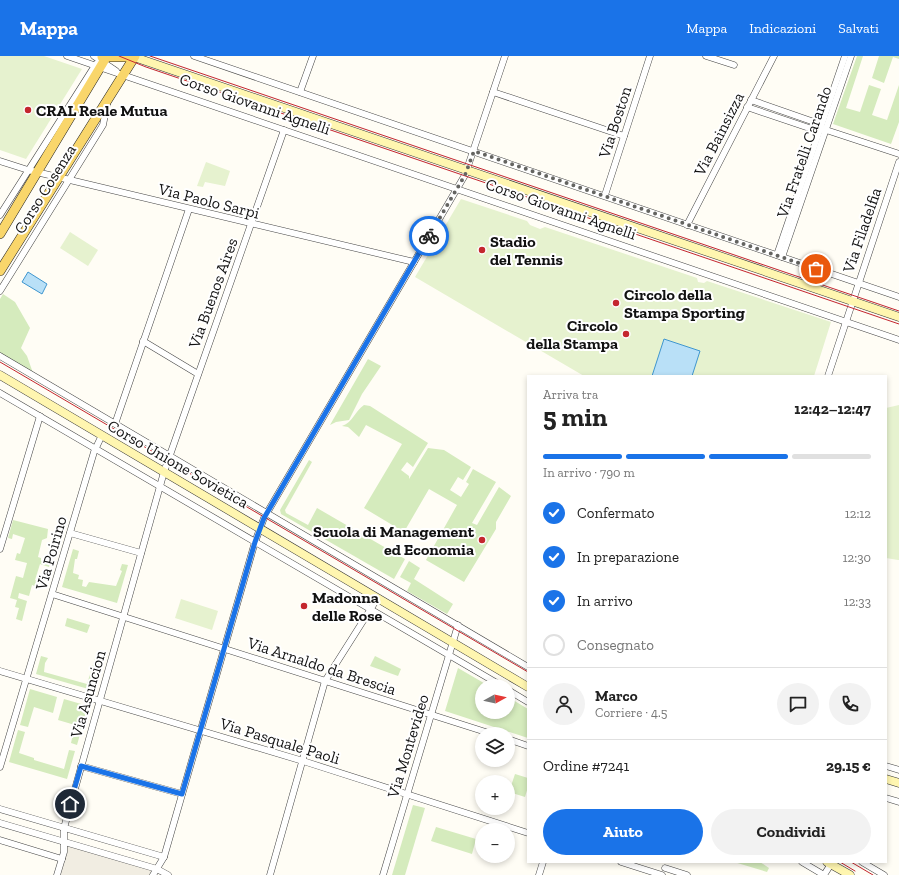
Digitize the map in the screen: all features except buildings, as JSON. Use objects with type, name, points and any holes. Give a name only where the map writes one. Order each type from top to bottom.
[{"type":"main road","name":"Corso Giovanni Agnelli","points":[[101,61],[134,56],[899,317]]},
{"type":"main road","name":"Corso Cosenza","points":[[0,271],[124,75],[134,56]]},
{"type":"main road","name":"Corso Cosenza","points":[[0,234],[38,172],[101,61]]},
{"type":"main road","name":"Corso Unione Sovietica","points":[[0,375],[260,528],[377,599],[527,685]]},
{"type":"main road","points":[[887,779],[899,783]]},
{"type":"main road","points":[[829,863],[850,875]]},
{"type":"street","name":"Corso Giovanni Agnelli","points":[[67,56],[101,61]]},
{"type":"street","name":"Corso Giovanni Agnelli","points":[[94,56],[124,75],[899,340]]},
{"type":"street","name":"Corso Giovanni Agnelli","points":[[194,56],[605,195],[687,225],[899,297]]},
{"type":"street","points":[[300,92],[313,56]]},
{"type":"street","points":[[155,872],[164,857],[255,542],[266,513],[467,170],[505,56]]},
{"type":"street","name":"Via Boston","points":[[605,195],[650,56]]},
{"type":"street","points":[[706,56],[734,65]]},
{"type":"street","name":"Via Bainsizza","points":[[687,225],[774,56]]},
{"type":"street","name":"Via Fratelli Carando","points":[[823,129],[845,56]]},
{"type":"street","name":"Via Fratelli Carando","points":[[779,256],[823,129],[851,56]]},
{"type":"street","name":"Corso Cosenza","points":[[0,215],[28,170],[101,61]]},
{"type":"street","points":[[494,92],[624,136]]},
{"type":"street","name":"Corso Cosenza","points":[[0,291],[103,124],[108,99]]},
{"type":"street","points":[[751,100],[817,123],[823,129]]},
{"type":"street","points":[[748,107],[815,130],[823,129],[899,154]]},
{"type":"street","name":"Via Buenos Aires","points":[[164,472],[284,130]]},
{"type":"street","name":"Via Paolo Sarpi","points":[[0,161],[58,178],[251,225],[414,262]]},
{"type":"street","name":"Via Filadelfia","points":[[828,375],[899,162]]},
{"type":"street","name":"Corso Unione Sovietica","points":[[115,424],[189,209]]},
{"type":"street","name":"Via Buenos Aires","points":[[143,341],[198,374]]},
{"type":"street","name":"Corso Unione Sovietica","points":[[0,356],[527,666]]},
{"type":"street","name":"Corso Unione Sovietica","points":[[0,393],[490,679]]},
{"type":"street","points":[[0,548],[40,416]]},
{"type":"street","name":"Via Poirino","points":[[0,767],[95,448],[102,435]]},
{"type":"street","name":"Via Asuncion","points":[[57,875],[62,857],[64,828],[164,472]]},
{"type":"street","points":[[70,533],[141,553]]},
{"type":"street","name":"Via Arnaldo da Brescia","points":[[52,594],[475,729]]},
{"type":"street","points":[[270,875],[325,681],[377,599]]},
{"type":"street","name":"Via Montevideo","points":[[383,875],[458,625]]},
{"type":"street","name":"Via Pasquale Paoli","points":[[0,671],[303,761],[527,833]]},
{"type":"street","points":[[515,694],[527,701]]},
{"type":"street","points":[[515,741],[527,746]]},
{"type":"street","points":[[81,766],[182,794]]},
{"type":"street","points":[[887,766],[899,770]]},
{"type":"street","points":[[887,798],[899,802]]},
{"type":"street","points":[[0,809],[164,857]]},
{"type":"street","points":[[0,823],[168,875]]},
{"type":"street","points":[[0,840],[62,857]]},
{"type":"street","points":[[539,875],[543,863]]},
{"type":"street","points":[[624,863],[663,875],[667,864],[687,875]]},
{"type":"street","points":[[804,863],[824,875],[829,863]]},
{"type":"street","points":[[864,863],[884,875]]},
{"type":"green space","name":"CRAL Reale Mutua","points":[[0,56],[44,56],[82,69],[26,159],[0,150]]},
{"type":"green space","points":[[857,56],[863,56],[846,108],[860,112],[869,85],[881,89],[872,115],[887,120],[899,85],[899,122],[891,144],[833,124]]},
{"type":"green space","points":[[879,56],[899,56],[899,59],[893,57],[884,83],[872,78]]},
{"type":"green space","points":[[206,162],[230,171],[225,186],[205,182],[203,187],[197,186]]},
{"type":"green space","name":"Circolo della Stampa Sporting","points":[[461,199],[527,221],[530,225],[540,229],[545,227],[697,278],[698,282],[704,283],[707,281],[831,322],[814,375],[582,375],[415,277]]},
{"type":"green space","points":[[70,232],[98,250],[88,266],[60,248]]},
{"type":"green space","points":[[3,294],[15,302],[30,328],[21,348],[27,356],[33,373],[0,354],[0,299]]},
{"type":"green space","points":[[368,359],[381,366],[362,394],[349,420],[336,422],[330,425]]},
{"type":"green space","points":[[364,405],[370,406],[428,443],[413,467],[407,462],[401,470],[409,476],[409,479],[428,448],[444,450],[471,467],[463,480],[458,477],[450,490],[461,497],[469,484],[466,482],[473,469],[496,482],[472,523],[477,525],[499,487],[511,496],[496,522],[496,529],[464,582],[426,560],[457,505],[429,489],[404,532],[364,508],[402,444],[366,425],[359,437],[348,427],[342,426],[349,422]]},
{"type":"green space","points":[[899,405],[899,560],[887,558],[887,408]]},
{"type":"green space","points":[[309,460],[312,462],[285,510],[286,513],[308,525],[317,508],[405,559],[394,579],[281,514],[280,510]]},
{"type":"green space","points":[[13,520],[48,529],[47,538],[42,540],[38,557],[41,558],[41,561],[50,563],[49,567],[40,564],[35,580],[44,583],[43,589],[32,585],[29,596],[19,593],[18,598],[27,601],[22,621],[16,619],[19,608],[15,607],[17,600],[10,598],[16,576],[23,578],[27,563],[15,560],[17,553],[20,554],[25,538],[13,534],[12,539],[8,538]]},
{"type":"green space","points":[[73,549],[79,551],[77,559],[75,559],[73,573],[79,575],[78,579],[83,580],[82,586],[86,587],[89,582],[116,586],[122,571],[120,570],[122,564],[128,565],[117,603],[62,587]]},
{"type":"green space","points":[[409,561],[420,568],[414,579],[453,604],[447,614],[407,591],[411,583],[400,577]]},
{"type":"green space","points":[[181,599],[218,611],[212,630],[175,618]]},
{"type":"green space","points":[[67,618],[90,625],[87,633],[65,626]]},
{"type":"green space","points":[[96,655],[102,657],[92,690],[36,674],[41,656],[48,658],[45,663],[44,672],[87,684]]},
{"type":"green space","points":[[375,656],[401,669],[398,676],[370,666]]},
{"type":"green space","points":[[458,668],[477,679],[475,679],[475,719],[515,719],[515,701],[527,708],[527,738],[515,734],[515,727],[494,727],[445,711]]},
{"type":"green space","points":[[30,689],[57,697],[53,713],[34,707],[28,727],[20,725]]},
{"type":"green space","points":[[64,699],[88,706],[77,745],[71,743],[75,725],[58,720]]},
{"type":"green space","points":[[18,730],[25,732],[19,753],[34,758],[34,760],[64,769],[69,750],[75,751],[67,779],[9,762]]},
{"type":"green space","points":[[515,774],[527,778],[527,790],[525,797],[515,794]]},
{"type":"green space","points":[[413,805],[425,808],[405,875],[392,875]]},
{"type":"green space","points":[[436,827],[475,839],[472,854],[431,841]]},
{"type":"green space","points":[[737,863],[762,863],[769,868],[767,872]]},
{"type":"shaded area","points":[[64,842],[157,869],[153,875],[57,875]]},
{"type":"water","points":[[28,272],[47,284],[42,294],[22,282]]},
{"type":"water","points":[[664,339],[700,351],[692,375],[652,375]]},
{"type":"tram line","points":[[119,56],[146,67],[899,324]]},
{"type":"tram line","points":[[150,56],[899,311]]},
{"type":"tram line","points":[[0,362],[527,671]]},
{"type":"tram line","points":[[842,863],[855,871]]},
{"type":"tram line","points":[[853,863],[873,875]]},
{"type":"way so far","points":[[429,236],[465,175],[474,151],[816,269]]},
{"type":"place","name":"CRAL Reale Mutua","points":[[28,110]]},
{"type":"place","name":"Stadio del Tennis","points":[[482,250]]},
{"type":"place","name":"Circolo della Stampa Sporting","points":[[616,303]]},
{"type":"place","name":"Circolo della Stampa","points":[[626,334]]},
{"type":"place","name":"Scuola di Management ed Economia","points":[[482,540]]},
{"type":"place","name":"Madonna delle Rose","points":[[304,606]]},
{"type":"route","points":[[70,804],[81,766],[182,794],[255,542],[264,518],[429,236]]}]
